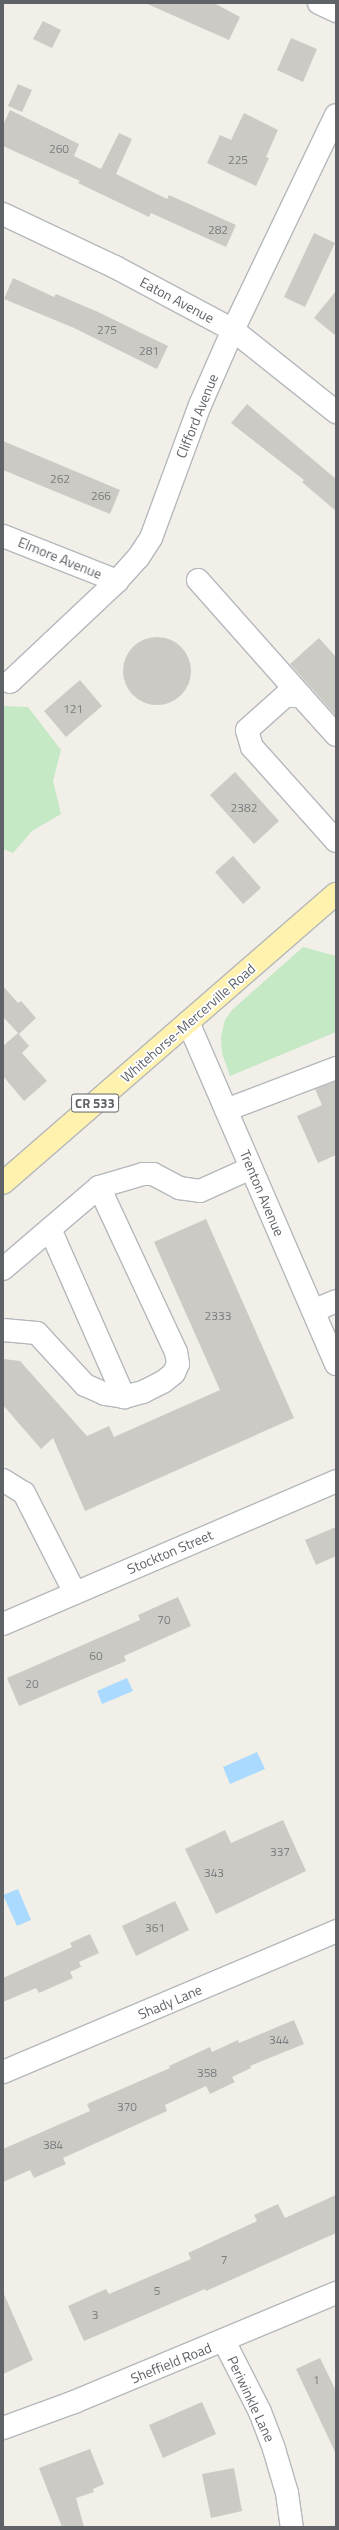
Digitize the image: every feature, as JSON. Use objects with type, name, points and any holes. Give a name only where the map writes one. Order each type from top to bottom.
[{"type":"main road","name":"Whitehorse-Mercerville Road","points":[[3,1183],[336,894]]},
{"type":"street","points":[[319,3],[336,11]]},
{"type":"street","name":"Clifford Avenue","points":[[10,682],[117,581],[138,558],[151,538],[200,405],[233,330],[336,115]]},
{"type":"street","name":"Eaton Avenue","points":[[3,214],[115,267],[233,330],[336,412]]},
{"type":"street","name":"Elmore Avenue","points":[[3,536],[117,581]]},
{"type":"street","points":[[198,580],[336,735]]},
{"type":"street","points":[[301,696],[285,696],[247,730],[252,747],[336,841]]},
{"type":"street","name":"Trenton Avenue","points":[[188,1022],[336,1364]]},
{"type":"street","points":[[226,1110],[336,1068]]},
{"type":"street","points":[[3,1269],[99,1187],[142,1174],[153,1174],[179,1188],[200,1190],[251,1168]]},
{"type":"street","points":[[3,1330],[36,1333],[85,1384],[105,1394],[124,1397],[143,1392],[163,1382],[174,1373],[178,1364],[176,1352],[99,1187]]},
{"type":"street","points":[[50,1229],[124,1397]]},
{"type":"street","points":[[313,1311],[336,1301]]},
{"type":"street","points":[[3,1480],[24,1493],[75,1593]]},
{"type":"street","name":"Stockton Street","points":[[3,1624],[336,1481]]},
{"type":"street","name":"Shady Lane","points":[[3,2072],[336,1931]]},
{"type":"street","name":"Sheffield Road","points":[[3,2428],[74,2402],[224,2341],[336,2293]]},
{"type":"street","name":"Periwinkle Lane","points":[[224,2341],[260,2412],[274,2449],[287,2493],[292,2527]]},
{"type":"green space","points":[[3,706],[28,707],[61,750],[53,781],[61,814],[32,831],[13,853],[3,849]]},
{"type":"green space","points":[[303,947],[336,956],[336,1032],[230,1076],[222,1053],[221,1037],[225,1020],[232,1010]]},
{"type":"water","points":[[127,1678],[133,1691],[102,1704],[97,1691]]},
{"type":"water","points":[[257,1752],[265,1769],[230,1784],[223,1767]]},
{"type":"water","points":[[18,1889],[31,1920],[17,1926],[3,1895]]},
{"type":"building","points":[[145,3],[214,3],[240,17],[229,40]]},
{"type":"building","points":[[43,21],[61,30],[52,48],[33,39]]},
{"type":"building","points":[[291,38],[317,49],[303,82],[277,70]]},
{"type":"building","points":[[18,84],[32,90],[22,112],[8,106]]},
{"type":"building","points":[[10,110],[79,144],[74,156],[101,169],[119,133],[132,139],[116,174],[167,199],[169,195],[236,225],[226,247],[151,213],[149,217],[78,183],[80,181],[3,146],[3,125]]},
{"type":"building","points":[[244,113],[278,130],[266,157],[269,158],[256,186],[207,163],[220,135],[231,140]]},
{"type":"building","points":[[314,233],[335,243],[305,307],[284,297]]},
{"type":"building","points":[[13,278],[54,297],[56,294],[98,312],[168,346],[157,369],[74,328],[4,299]]},
{"type":"building","points":[[336,291],[336,336],[314,318]]},
{"type":"building","points":[[247,404],[336,479],[336,511],[302,482],[304,480],[231,423]]},
{"type":"building","points":[[3,441],[120,490],[110,514],[3,470]]},
{"type":"building","points":[[157,637],[170,640],[181,647],[188,658],[191,671],[188,684],[181,695],[170,702],[157,705],[144,702],[133,695],[126,684],[123,671],[126,658],[133,647],[144,640]]},
{"type":"building","points":[[319,638],[336,657],[336,716],[290,664]]},
{"type":"building","points":[[80,680],[102,706],[66,737],[44,711]]},
{"type":"building","points":[[235,772],[279,821],[254,844],[210,795]]},
{"type":"building","points":[[233,856],[261,888],[243,904],[215,872]]},
{"type":"building","points":[[3,986],[18,1003],[21,1001],[36,1018],[19,1034],[3,1017]]},
{"type":"building","points":[[18,1033],[29,1046],[22,1053],[47,1081],[24,1101],[3,1076],[3,1046]]},
{"type":"building","points":[[336,1081],[336,1155],[318,1163],[297,1116],[322,1105],[315,1089]]},
{"type":"building","points":[[206,1219],[294,1418],[85,1511],[53,1438],[41,1449],[3,1405],[3,1359],[20,1361],[87,1436],[109,1426],[114,1437],[220,1390],[154,1242]]},
{"type":"building","points":[[336,1527],[336,1556],[316,1565],[305,1540]]},
{"type":"building","points":[[178,1597],[191,1626],[124,1656],[126,1661],[19,1706],[7,1678],[140,1620],[138,1615]]},
{"type":"building","points":[[283,1820],[306,1871],[216,1914],[185,1849],[225,1830],[231,1843]]},
{"type":"building","points":[[175,1901],[189,1930],[136,1956],[122,1926]]},
{"type":"building","points":[[90,1934],[99,1953],[79,1962],[81,1967],[70,1972],[73,1978],[39,1993],[36,1988],[3,2002],[3,1978],[72,1947],[70,1943]]},
{"type":"building","points":[[294,2020],[304,2044],[250,2066],[251,2068],[232,2077],[235,2082],[210,2094],[206,2086],[165,2105],[167,2111],[63,2158],[66,2164],[34,2178],[30,2170],[3,2182],[3,2149],[90,2111],[87,2104],[170,2068],[169,2066],[210,2047],[212,2052],[238,2040],[239,2043]]},
{"type":"building","points":[[336,2195],[336,2233],[206,2291],[205,2289],[84,2341],[68,2306],[106,2289],[109,2294],[191,2259],[188,2253],[257,2221],[254,2215],[278,2204],[285,2218]]},
{"type":"building","points":[[3,2292],[33,2360],[3,2374]]},
{"type":"building","points":[[320,2358],[336,2391],[336,2454],[296,2369]]},
{"type":"building","points":[[202,2402],[216,2434],[163,2458],[149,2425]]},
{"type":"building","points":[[90,2449],[104,2484],[93,2489],[94,2492],[76,2498],[84,2527],[62,2527],[39,2468]]},
{"type":"building","points":[[234,2468],[242,2511],[211,2518],[202,2474]]}]
